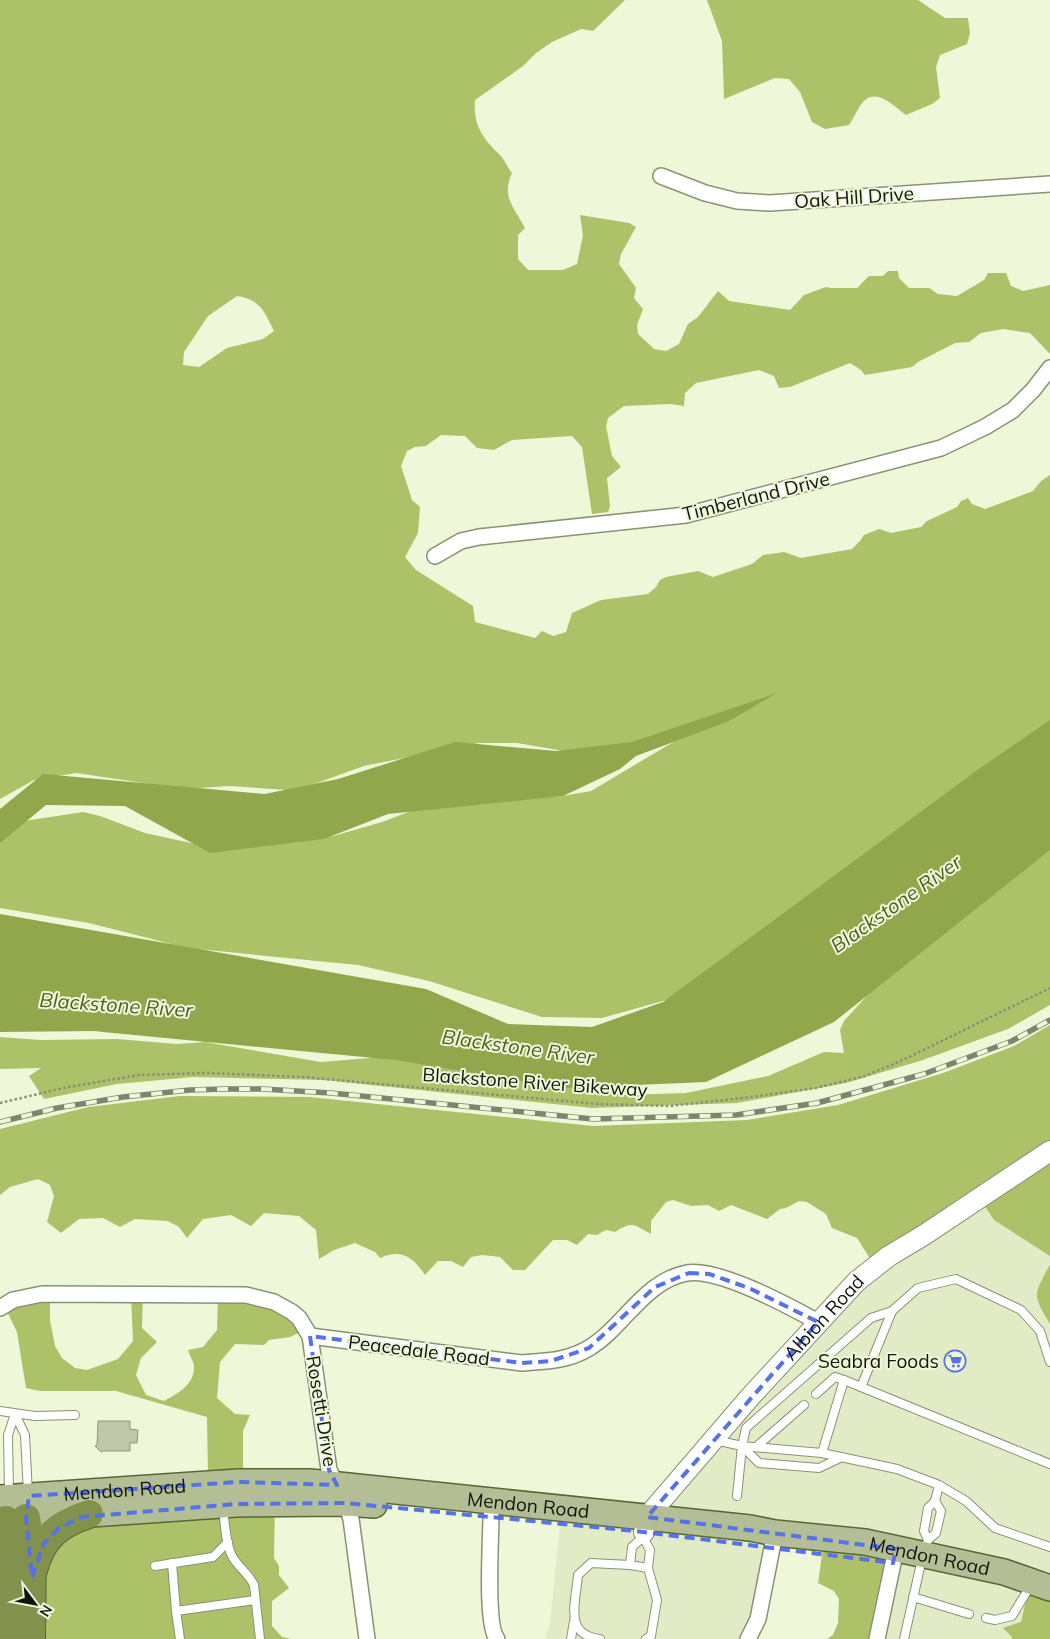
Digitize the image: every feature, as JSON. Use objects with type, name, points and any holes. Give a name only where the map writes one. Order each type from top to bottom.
[{"type":"highway","points":[[12,1509],[32,1554],[32,1578]]},
{"type":"highway","points":[[12,1509],[16,1637]]},
{"type":"highway","points":[[16,1637],[38,1554],[48,1537],[66,1524],[89,1514]]},
{"type":"highway","points":[[0,1593],[16,1637]]},
{"type":"main road","name":"Mendon Road","points":[[12,1509],[89,1514],[221,1494],[287,1481],[341,1494],[491,1516],[645,1529],[750,1528],[774,1540],[865,1542],[894,1556],[923,1554],[1004,1572],[1050,1588]]},
{"type":"main road","name":"Mendon Road","points":[[12,1509],[221,1494]]},
{"type":"main road","name":"Mendon Road","points":[[341,1494],[645,1529]]},
{"type":"main road","name":"Mendon Road","points":[[923,1554],[1026,1593],[1050,1600]]},
{"type":"street","name":"Oak Hill Drive","points":[[661,176],[705,194],[737,201],[770,203],[1050,184]]},
{"type":"street","name":"Timberland Drive","points":[[435,556],[461,541],[479,536],[686,515],[941,448],[985,427],[1013,410],[1033,390],[1050,368]]},
{"type":"street","name":"Albion Road","points":[[645,1529],[713,1439],[857,1280],[889,1256],[924,1235],[1050,1151]]},
{"type":"street","name":"Peacedale Road","points":[[310,1336],[522,1363],[570,1358],[589,1348],[611,1331],[654,1287],[671,1278],[689,1273],[709,1274],[749,1288],[818,1322]]},
{"type":"street","points":[[0,1308],[13,1300],[42,1294],[246,1295],[274,1302],[292,1312],[299,1318],[310,1336]]},
{"type":"street","name":"Rosetti Drive","points":[[310,1336],[329,1470],[341,1494],[350,1519],[367,1639]]},
{"type":"street","points":[[491,1516],[490,1614],[496,1639]]},
{"type":"street","points":[[748,1639],[758,1619],[774,1540]]},
{"type":"street","points":[[876,1639],[894,1556]]},
{"type":"lane","points":[[737,1496],[742,1446],[746,1428],[871,1318],[892,1311],[918,1288],[956,1279],[1021,1310],[1040,1332],[1050,1362]]},
{"type":"lane","points":[[861,1387],[892,1311]]},
{"type":"lane","points":[[816,1394],[835,1377],[1050,1464]]},
{"type":"lane","points":[[822,1453],[844,1380]]},
{"type":"lane","points":[[756,1447],[804,1405]]},
{"type":"lane","points":[[0,1411],[35,1416],[75,1415]]},
{"type":"lane","points":[[12,1509],[8,1436],[15,1414]]},
{"type":"lane","points":[[12,1509],[25,1435],[15,1414]]},
{"type":"lane","points":[[713,1439],[742,1446],[842,1456],[897,1469],[939,1485],[966,1500],[995,1528],[1050,1547]]},
{"type":"lane","points":[[742,1446],[759,1463],[819,1468],[842,1456]]},
{"type":"lane","points":[[904,1639],[923,1554],[928,1508],[935,1501],[939,1485]]},
{"type":"lane","points":[[221,1494],[228,1542],[232,1555],[251,1578],[254,1585],[260,1639]]},
{"type":"lane","points":[[923,1554],[936,1533],[940,1511],[935,1501]]},
{"type":"lane","points":[[630,1566],[632,1547],[645,1529]]},
{"type":"lane","points":[[645,1529],[650,1550],[648,1568],[657,1600],[651,1636],[646,1639]]},
{"type":"lane","points":[[155,1566],[213,1557],[228,1542]]},
{"type":"lane","points":[[172,1563],[180,1639]]},
{"type":"lane","points":[[571,1639],[578,1575],[591,1563],[648,1568]]},
{"type":"lane","points":[[986,1618],[995,1620],[1012,1616],[1026,1593]]},
{"type":"lane","points":[[914,1597],[969,1614]]},
{"type":"lane","points":[[176,1611],[255,1600]]},
{"type":"lane","points":[[574,1621],[580,1632],[589,1638],[600,1639]]},
{"type":"path","name":"Blackstone River Bikeway","points":[[0,1103],[68,1087],[139,1075],[208,1073],[303,1077],[598,1104],[670,1106],[725,1100],[816,1088],[865,1076],[903,1060],[1050,988]]},
{"type":"highlighted area","points":[[689,1273],[709,1274],[749,1288],[818,1322],[647,1517],[896,1549],[893,1563],[635,1531],[346,1503],[236,1504],[81,1517],[59,1528],[44,1543],[32,1578],[26,1518],[29,1496],[238,1482],[337,1485],[329,1470],[310,1336],[522,1363],[551,1361],[589,1348],[655,1287]]},
{"type":"shaded area","points":[[0,0],[625,0],[593,31],[581,29],[552,42],[536,53],[523,66],[475,100],[475,109],[477,123],[483,136],[502,157],[512,173],[509,181],[508,195],[513,208],[525,228],[518,235],[518,259],[528,270],[563,270],[577,264],[583,235],[580,215],[629,223],[636,227],[621,254],[619,264],[636,288],[634,298],[643,309],[637,325],[638,334],[654,349],[666,351],[679,344],[688,324],[698,317],[718,291],[729,301],[790,310],[804,295],[826,287],[857,288],[869,276],[883,276],[888,271],[898,271],[899,278],[909,288],[929,288],[938,294],[957,296],[984,280],[988,273],[1006,273],[1011,286],[1023,291],[1050,285],[1050,354],[1030,333],[1003,329],[981,333],[969,342],[955,343],[912,367],[865,375],[850,363],[790,387],[779,388],[774,376],[759,370],[696,383],[685,393],[684,406],[670,404],[624,406],[608,418],[606,426],[612,456],[621,467],[607,478],[610,506],[608,512],[592,514],[582,447],[572,436],[512,440],[494,450],[477,448],[465,436],[441,435],[426,446],[415,447],[407,451],[401,466],[412,500],[420,507],[418,533],[405,557],[416,570],[473,606],[475,622],[535,638],[542,631],[553,636],[566,632],[572,613],[601,600],[648,594],[656,587],[660,580],[666,577],[698,571],[713,577],[752,564],[763,555],[784,552],[801,558],[852,549],[864,535],[879,529],[891,533],[921,527],[927,521],[957,507],[961,501],[968,498],[972,504],[985,509],[1033,491],[1041,481],[1050,475],[1050,730],[677,997],[602,1018],[542,1017],[429,981],[358,965],[187,948],[89,923],[0,908],[0,838],[24,821],[83,812],[100,816],[145,833],[214,848],[330,837],[382,822],[445,798],[482,794],[556,797],[591,791],[680,738],[595,751],[569,752],[517,743],[479,743],[364,766],[306,787],[287,790],[230,786],[184,789],[76,773],[34,780],[0,799]],"holes":[[[237,296],[252,300],[261,308],[274,331],[263,339],[227,348],[199,367],[183,365],[184,352],[208,316]]]},
{"type":"shaded area","points":[[707,0],[918,0],[945,18],[968,18],[970,33],[967,44],[940,55],[936,67],[940,98],[932,104],[906,115],[886,100],[874,97],[869,98],[862,103],[849,125],[825,129],[812,122],[800,92],[789,79],[775,78],[724,99],[722,41]]},
{"type":"shaded area","points":[[1050,840],[1050,1005],[1008,1029],[923,1060],[846,1083],[737,1103],[592,1108],[324,1080],[193,1077],[117,1084],[44,1099],[29,1076],[41,1068],[0,1069],[0,1037],[41,1040],[117,1039],[177,1044],[205,1042],[321,1062],[395,1056],[524,1076],[624,1095],[686,1093],[768,1076],[824,1052],[844,1053],[840,1030],[844,1021],[883,978]]},
{"type":"shaded area","points":[[1050,1025],[1050,1256],[994,1220],[978,1196],[871,1260],[857,1238],[832,1228],[826,1214],[807,1202],[799,1201],[780,1209],[767,1219],[731,1205],[719,1211],[708,1205],[691,1206],[673,1200],[666,1202],[651,1221],[651,1234],[636,1226],[629,1225],[615,1232],[606,1230],[597,1235],[588,1234],[577,1245],[567,1240],[553,1240],[525,1270],[513,1270],[500,1257],[482,1255],[471,1257],[463,1267],[451,1261],[438,1261],[425,1275],[406,1256],[394,1254],[380,1258],[375,1252],[355,1243],[334,1250],[319,1259],[316,1230],[299,1216],[264,1213],[251,1226],[231,1215],[203,1219],[187,1238],[179,1227],[168,1221],[135,1219],[120,1227],[103,1218],[79,1219],[61,1233],[47,1222],[54,1196],[50,1185],[38,1179],[10,1187],[0,1195],[0,1129],[88,1107],[180,1096],[309,1097],[593,1126],[747,1120],[838,1105],[943,1073],[1014,1046]]},
{"type":"shaded area","points":[[978,1196],[994,1220],[1050,1256],[1050,1264],[1036,1292],[1038,1303],[1050,1324],[1050,1596],[1028,1591],[1021,1622],[1011,1639],[878,1639],[893,1558],[776,1541],[754,1624],[739,1639],[545,1639],[550,1623],[561,1516],[635,1524],[812,1320]]},
{"type":"shaded area","points":[[1050,1264],[1050,1324],[1040,1306],[1037,1294]]},
{"type":"shaded area","points":[[143,1290],[142,1328],[157,1342],[141,1358],[136,1375],[146,1395],[164,1401],[185,1388],[192,1378],[194,1365],[188,1350],[203,1347],[217,1330],[218,1295],[250,1292],[305,1330],[290,1337],[269,1340],[264,1345],[235,1344],[220,1362],[217,1398],[235,1414],[250,1415],[243,1431],[243,1475],[208,1479],[207,1417],[116,1391],[40,1391],[26,1388],[17,1332],[2,1301],[50,1291],[50,1320],[55,1346],[62,1358],[75,1368],[87,1370],[118,1359],[133,1341],[131,1295]]},
{"type":"shaded area","points":[[275,1502],[274,1558],[279,1566],[279,1575],[289,1588],[272,1601],[272,1626],[282,1637],[291,1639],[28,1639],[58,1525]]},
{"type":"shaded area","points":[[823,1548],[890,1556],[878,1639],[827,1639],[833,1635],[838,1623],[839,1599],[834,1591],[818,1583]]},
{"type":"shaded area","points":[[1028,1591],[1050,1596],[1050,1639],[1011,1639],[1012,1637],[1003,1628],[1021,1622]]},
{"type":"water","points":[[777,693],[729,721],[636,756],[620,769],[563,796],[388,814],[324,839],[210,853],[125,806],[46,805],[0,843],[0,809],[43,774],[265,794],[338,779],[455,742],[556,751],[632,742]]},
{"type":"water","name":"Blackstone River","points":[[1050,720],[1050,850],[834,1022],[706,1082],[565,1088],[395,1060],[93,1031],[0,1032],[0,914],[426,989],[508,1024],[592,1027],[663,1002],[976,771]]},
{"type":"building","points":[[98,1421],[130,1421],[130,1429],[138,1430],[137,1443],[130,1443],[130,1451],[101,1452],[95,1446],[97,1445]]},
{"type":"railway","points":[[0,1122],[57,1108],[123,1097],[190,1090],[225,1089],[331,1093],[593,1119],[736,1115],[817,1103],[924,1074],[1012,1041],[1050,1020]]},
{"type":"place","name":"Seabra Foods","points":[[955,1361]]}]
